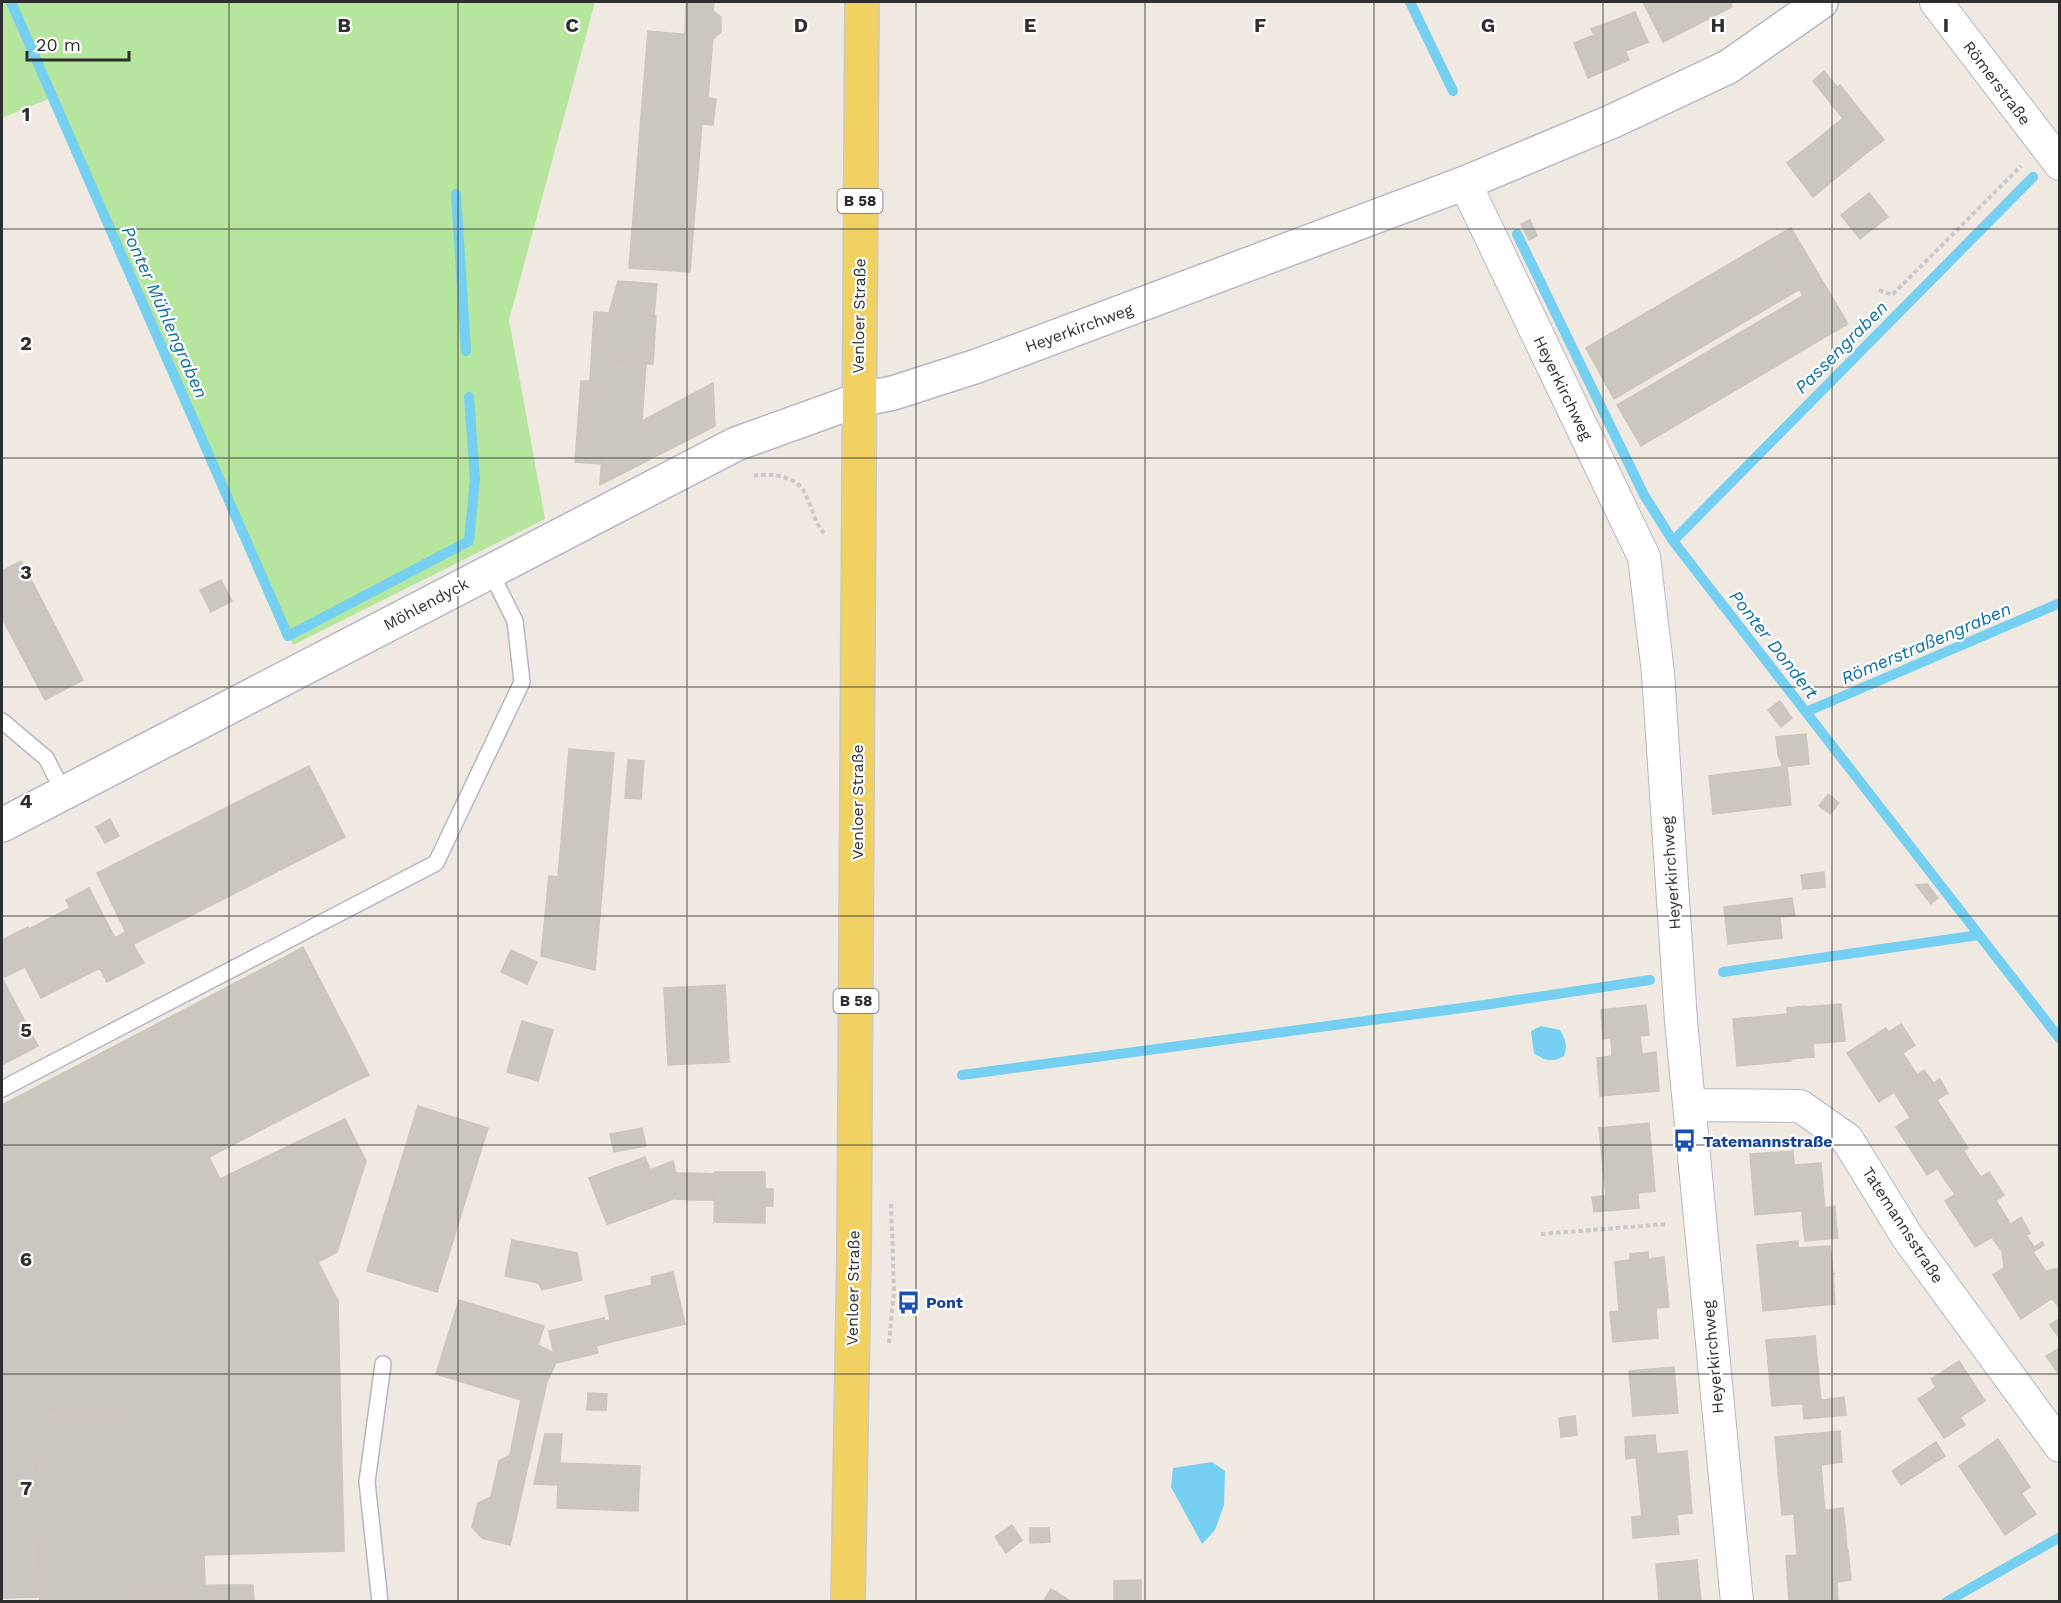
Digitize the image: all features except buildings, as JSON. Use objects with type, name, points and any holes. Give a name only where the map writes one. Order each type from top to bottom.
[{"type":"main road","name":"Venloer Straße","points":[[848,1602],[855,1254],[862,2]]},
{"type":"street","name":"Heyerkirchweg","points":[[858,400],[893,393],[977,366],[1465,183],[1613,121],[1728,67],[1821,2]]},
{"type":"street","name":"Römerstraße","points":[[1936,2],[2051,154]]},
{"type":"street","name":"Heyerkirchweg","points":[[1465,183],[1644,557],[1658,674],[1681,1021],[1737,1602]]},
{"type":"street","name":"Möhlendyck","points":[[2,825],[736,444],[858,400]]},
{"type":"street","name":"Tatemannsstraße","points":[[1689,1105],[1800,1106],[1847,1139],[1908,1238],[2060,1446]]},
{"type":"lane","points":[[2,1089],[436,863],[522,682],[515,621],[490,571]]},
{"type":"lane","points":[[2,721],[46,758],[64,793]]},
{"type":"lane","points":[[380,1602],[368,1482],[383,1364]]},
{"type":"path","points":[[1879,290],[1892,295],[2051,154]]},
{"type":"path","points":[[744,478],[764,474],[785,477],[802,489],[819,528],[831,540],[858,539]]},
{"type":"path","points":[[1540,1234],[1700,1221]]},
{"type":"green space","points":[[2,2],[595,2],[509,320],[545,519],[293,645],[53,97],[2,118]]},
{"type":"water","points":[[1541,1026],[1560,1030],[1566,1049],[1564,1056],[1556,1060],[1549,1060],[1534,1053],[1531,1031]]},
{"type":"water","points":[[1212,1462],[1225,1471],[1224,1505],[1215,1530],[1202,1544],[1171,1487],[1173,1468]]},
{"type":"waterway","name":"Ponter Mühlengraben","points":[[11,2],[288,636],[469,541],[475,479],[469,397]]},
{"type":"waterway","name":"Ponter Dondert","points":[[1410,2],[1453,91]]},
{"type":"waterway","name":"Passengraben","points":[[1673,541],[2033,177]]},
{"type":"waterway","points":[[456,194],[466,351]]},
{"type":"waterway","name":"Ponter Dondert","points":[[1517,234],[1644,495],[1673,541],[2060,1039]]},
{"type":"waterway","name":"Römerstraßengraben","points":[[1806,712],[2060,603]]},
{"type":"waterway","points":[[1723,972],[1979,935]]},
{"type":"waterway","points":[[962,1075],[1484,1005],[1650,980]]},
{"type":"waterway","points":[[1946,1602],[2060,1537]]},
{"type":"place","name":"Tatemannstraße","points":[[1685,1141]]},
{"type":"place","name":"Pont","points":[[908,1302]]}]
